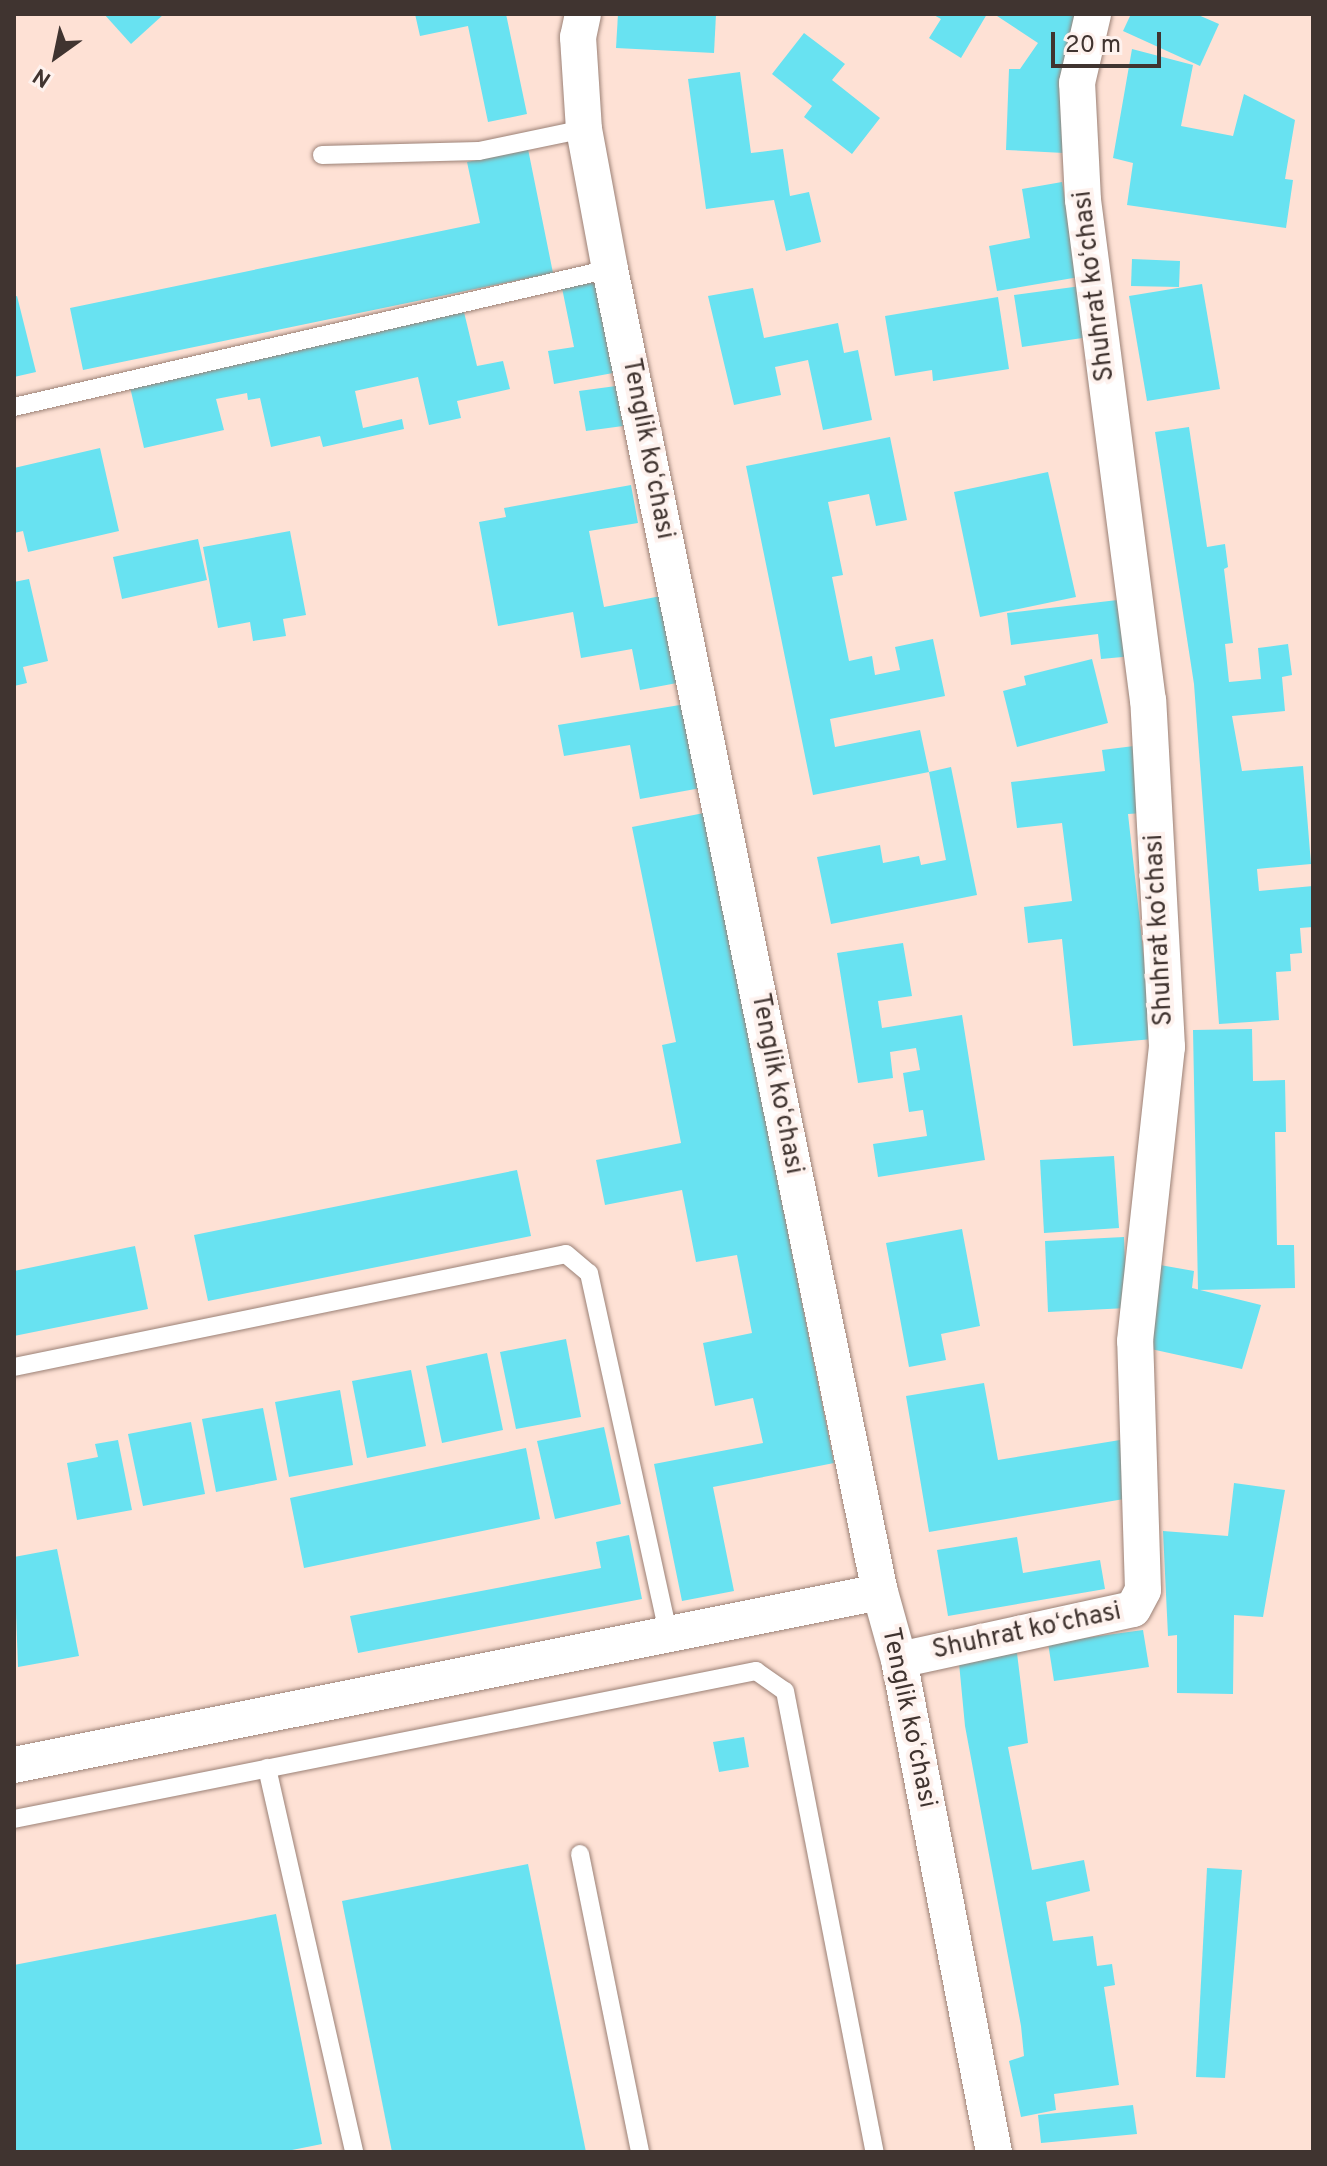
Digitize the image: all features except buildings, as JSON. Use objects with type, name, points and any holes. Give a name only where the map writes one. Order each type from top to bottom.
[{"type":"street","name":"Tenglik koʻchasi","points":[[583,14],[578,37],[584,129],[610,269],[880,1592],[899,1660],[994,2152]]},
{"type":"street","name":"Shuhrat koʻchasi","points":[[899,1660],[1133,1609],[1143,1590],[1135,1341],[1167,1047],[1148,701],[1083,200],[1077,83],[1093,14]]},
{"type":"street","points":[[14,1765],[668,1631],[880,1592]]},
{"type":"lane","points":[[322,155],[479,151],[584,129]]},
{"type":"lane","points":[[14,407],[610,269]]},
{"type":"lane","points":[[14,1367],[566,1254],[589,1273],[668,1631]]},
{"type":"lane","points":[[14,1819],[756,1671],[785,1691],[875,2152]]},
{"type":"lane","points":[[267,1768],[354,2152]]},
{"type":"lane","points":[[580,1854],[640,2152]]}]
